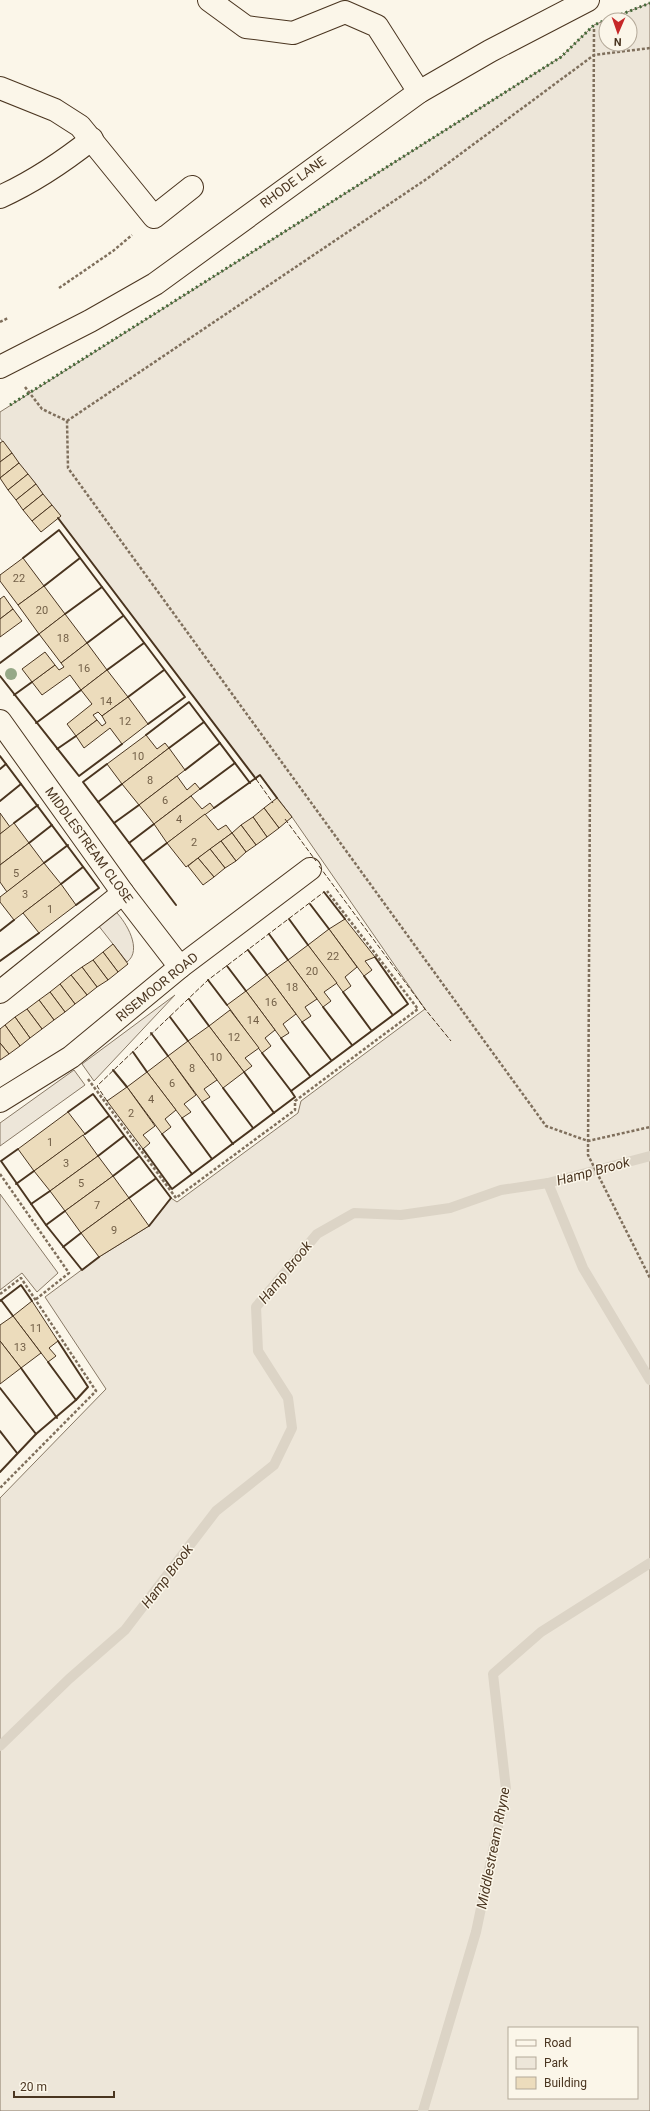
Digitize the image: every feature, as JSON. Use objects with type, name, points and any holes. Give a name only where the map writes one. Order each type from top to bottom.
[{"type":"street","points":[[209,0],[246,26],[293,33],[344,12],[377,26],[419,92]]},
{"type":"street","name":"RHODE LANE","points":[[4,365],[90,321],[155,284],[419,92],[490,51],[588,0]]},
{"type":"street","points":[[0,88],[55,110],[80,126],[154,217],[192,188]]},
{"type":"street","points":[[0,197],[23,187],[69,158],[92,139]]},
{"type":"street","name":"MIDDLESTREAM CLOSE","points":[[0,721],[124,894],[180,967]]},
{"type":"street","name":"RISEMOOR ROAD","points":[[0,1101],[71,1057],[180,967],[310,869]]},
{"type":"street","points":[[0,992],[124,894]]},
{"type":"path","points":[[594,25],[588,1155],[650,1278]]},
{"type":"path","points":[[67,421],[428,178],[594,55],[650,48]]},
{"type":"path","points":[[59,288],[113,251],[154,217]]},
{"type":"path","points":[[0,322],[8,318]]},
{"type":"path","points":[[4,365],[42,409],[67,421]]},
{"type":"path","points":[[67,421],[68,468],[546,1126],[588,1141],[650,1127]]},
{"type":"path","points":[[71,1057],[176,1198],[295,1110],[295,1101],[418,1009],[310,869]]},
{"type":"path","points":[[0,1174],[69,1273],[35,1300]]},
{"type":"path","points":[[0,1294],[21,1278],[96,1391],[0,1488]]},
{"type":"green space","points":[[650,3],[650,2111],[0,2111],[0,1498],[106,1389],[45,1297],[99,1257],[149,1226],[171,1198],[177,1202],[298,1113],[301,1101],[425,1009],[292,817],[260,775],[256,779],[58,518],[0,438],[0,412],[561,57],[594,25],[598,23],[598,52],[638,52],[638,12],[627,12]]},
{"type":"green space","points":[[116,912],[128,929],[133,944],[132,957],[127,962],[98,925]]},
{"type":"green space","points":[[175,995],[94,1081],[82,1064]]},
{"type":"green space","points":[[74,1070],[85,1085],[0,1146],[0,1123]]},
{"type":"green space","points":[[0,1194],[58,1273],[37,1292],[22,1273],[0,1290]]},
{"type":"building","points":[[3,441],[12,453],[0,462],[0,443]]},
{"type":"building","points":[[12,453],[19,463],[0,478],[0,462]]},
{"type":"building","points":[[19,463],[28,474],[8,490],[0,478]]},
{"type":"building","points":[[28,474],[36,484],[16,500],[8,490]]},
{"type":"building","points":[[36,484],[43,494],[23,510],[16,500]]},
{"type":"building","points":[[43,494],[52,505],[32,521],[23,510]]},
{"type":"building","points":[[52,505],[61,516],[41,532],[32,521]]},
{"type":"building","points":[[23,558],[44,586],[18,605],[0,581],[0,575]]},
{"type":"building","points":[[44,586],[65,614],[39,634],[18,605]]},
{"type":"building","points":[[4,596],[13,609],[0,619],[0,599]]},
{"type":"building","points":[[13,609],[22,621],[0,637],[0,619]]},
{"type":"building","points":[[65,614],[87,643],[61,663],[39,634]]},
{"type":"building","points":[[87,643],[107,670],[81,690],[70,675],[42,695],[32,682],[55,665],[59,670],[64,667],[61,663]]},
{"type":"building","points":[[45,652],[55,665],[32,682],[22,669]]},
{"type":"building","points":[[107,670],[128,697],[102,716],[98,712],[93,715],[97,720],[76,736],[67,724],[92,704],[81,690]]},
{"type":"building","points":[[128,697],[148,724],[122,744],[110,728],[84,748],[76,736],[97,720],[102,726],[106,723],[102,716]]},
{"type":"building","points":[[146,735],[157,749],[165,743],[169,748],[122,784],[107,764]]},
{"type":"building","points":[[169,748],[185,770],[139,805],[122,784]]},
{"type":"building","points":[[177,776],[187,790],[195,783],[200,789],[154,824],[139,805]]},
{"type":"building","points":[[191,796],[202,809],[210,803],[214,808],[167,843],[154,824]]},
{"type":"building","points":[[277,798],[292,817],[279,828],[264,808]]},
{"type":"building","points":[[264,808],[279,828],[267,837],[253,817]]},
{"type":"building","points":[[0,813],[10,827],[0,834]]},
{"type":"building","points":[[205,814],[218,830],[226,825],[232,833],[186,867],[167,843]]},
{"type":"building","points":[[253,817],[267,837],[256,845],[241,825]]},
{"type":"building","points":[[14,823],[29,843],[0,865],[0,834]]},
{"type":"building","points":[[241,825],[256,845],[246,852],[232,833]]},
{"type":"building","points":[[232,833],[246,852],[236,861],[221,841]]},
{"type":"building","points":[[221,841],[236,861],[225,868],[210,849]]},
{"type":"building","points":[[29,843],[44,863],[7,892],[0,882],[0,865]]},
{"type":"building","points":[[210,849],[225,868],[214,877],[198,858]]},
{"type":"building","points":[[198,858],[214,877],[203,885],[188,866]]},
{"type":"building","points":[[44,863],[61,884],[14,920],[0,902],[0,897]]},
{"type":"building","points":[[61,884],[76,905],[39,933],[23,913]]},
{"type":"building","points":[[345,919],[375,957],[365,961],[372,970],[364,976],[329,929]]},
{"type":"building","points":[[329,929],[357,967],[345,977],[351,986],[343,992],[308,945]]},
{"type":"building","points":[[113,944],[128,964],[118,972],[103,952]]},
{"type":"building","points":[[308,945],[337,983],[324,992],[331,1001],[323,1007],[288,960]]},
{"type":"building","points":[[103,952],[118,972],[108,980],[93,960]]},
{"type":"building","points":[[93,960],[108,980],[97,987],[82,967]]},
{"type":"building","points":[[288,960],[317,999],[305,1007],[311,1016],[302,1022],[267,975]]},
{"type":"building","points":[[82,967],[97,987],[87,995],[71,975]]},
{"type":"building","points":[[71,975],[87,995],[75,1004],[60,984]]},
{"type":"building","points":[[267,975],[296,1014],[283,1024],[289,1033],[281,1038],[246,991]]},
{"type":"building","points":[[60,984],[75,1004],[65,1012],[50,992]]},
{"type":"building","points":[[246,991],[275,1030],[265,1038],[271,1046],[262,1053],[227,1005]]},
{"type":"building","points":[[50,992],[65,1012],[54,1020],[39,1000]]},
{"type":"building","points":[[39,1000],[54,1020],[42,1029],[27,1009]]},
{"type":"building","points":[[27,1009],[42,1029],[30,1038],[15,1017]]},
{"type":"building","points":[[230,1010],[259,1048],[245,1058],[252,1066],[244,1072],[209,1026]]},
{"type":"building","points":[[15,1017],[30,1038],[20,1046],[5,1025]]},
{"type":"building","points":[[5,1025],[20,1046],[9,1054],[0,1043],[0,1029]]},
{"type":"building","points":[[209,1026],[244,1072],[223,1088],[188,1041]]},
{"type":"building","points":[[188,1041],[217,1080],[204,1089],[210,1097],[202,1102],[168,1056]]},
{"type":"building","points":[[0,1043],[9,1054],[0,1060]]},
{"type":"building","points":[[168,1056],[196,1095],[184,1104],[191,1112],[182,1118],[147,1072]]},
{"type":"building","points":[[147,1072],[176,1110],[165,1119],[171,1127],[162,1134],[127,1087]]},
{"type":"building","points":[[127,1087],[155,1126],[143,1135],[150,1143],[143,1149],[107,1101]]},
{"type":"building","points":[[68,1112],[85,1134],[34,1171],[18,1149]]},
{"type":"building","points":[[83,1135],[98,1156],[50,1191],[34,1171]]},
{"type":"building","points":[[98,1156],[113,1176],[65,1211],[50,1191]]},
{"type":"building","points":[[113,1176],[129,1198],[81,1233],[65,1211]]},
{"type":"building","points":[[129,1198],[149,1226],[99,1257],[81,1233]]},
{"type":"building","points":[[32,1301],[58,1341],[49,1348],[56,1356],[48,1362],[13,1316]]},
{"type":"building","points":[[13,1316],[41,1353],[21,1368],[0,1341],[0,1325]]},
{"type":"building","points":[[0,1341],[21,1368],[0,1384]]},
{"type":"waterway","name":"Hamp Brook","points":[[0,1746],[69,1679],[125,1630],[216,1511],[274,1465],[292,1428],[288,1398],[258,1351],[256,1307],[317,1234],[354,1213],[401,1215],[450,1208],[501,1190],[548,1183],[650,1156]]},
{"type":"waterway","points":[[548,1183],[583,1268],[650,1380]]},
{"type":"waterway","name":"Middlestream Rhyne","points":[[423,2111],[476,1932],[506,1789],[493,1674],[541,1632],[650,1563]]},
{"type":"hedge","points":[[627,12],[650,3]]},
{"type":"hedge","points":[[10,405],[561,57],[594,25],[598,23]]},
{"type":"fence","points":[[256,779],[273,803]]},
{"type":"fence","points":[[285,819],[316,861]]},
{"type":"fence","points":[[319,866],[425,1009],[451,1041]]},
{"type":"fence","points":[[107,1101],[97,1086],[208,980],[324,892]]},
{"type":"wall","points":[[58,518],[256,779]]},
{"type":"wall","points":[[23,558],[59,530],[185,697],[148,724]]},
{"type":"wall","points":[[44,586],[80,558]]},
{"type":"wall","points":[[65,614],[102,587]]},
{"type":"wall","points":[[87,643],[123,616]]},
{"type":"wall","points":[[0,663],[39,634]]},
{"type":"wall","points":[[107,670],[144,643]]},
{"type":"wall","points":[[128,697],[164,670]]},
{"type":"wall","points":[[0,676],[79,776],[122,744]]},
{"type":"wall","points":[[14,695],[32,682]]},
{"type":"wall","points":[[36,723],[81,690]]},
{"type":"wall","points":[[146,735],[189,702],[250,783]]},
{"type":"wall","points":[[169,748],[204,722]]},
{"type":"wall","points":[[57,749],[76,736]]},
{"type":"wall","points":[[185,770],[220,743]]},
{"type":"wall","points":[[0,756],[99,888],[76,905]]},
{"type":"wall","points":[[200,789],[235,763]]},
{"type":"wall","points":[[0,769],[6,764]]},
{"type":"wall","points":[[107,764],[83,782],[176,905]]},
{"type":"wall","points":[[214,808],[260,775],[277,798]]},
{"type":"wall","points":[[0,801],[21,784]]},
{"type":"wall","points":[[98,802],[122,784]]},
{"type":"wall","points":[[14,823],[38,805]]},
{"type":"wall","points":[[114,823],[139,805]]},
{"type":"wall","points":[[129,843],[154,824]]},
{"type":"wall","points":[[29,843],[52,825]]},
{"type":"wall","points":[[143,861],[167,843]]},
{"type":"wall","points":[[44,863],[68,845]]},
{"type":"wall","points":[[61,884],[83,867]]},
{"type":"wall","points":[[324,892],[345,919]]},
{"type":"wall","points":[[310,904],[329,929]]},
{"type":"wall","points":[[289,919],[308,945]]},
{"type":"wall","points":[[0,931],[14,920]]},
{"type":"wall","points":[[0,961],[39,933]]},
{"type":"wall","points":[[269,934],[288,960]]},
{"type":"wall","points":[[248,950],[267,975]]},
{"type":"wall","points":[[143,1149],[172,1189],[295,1097],[291,1091],[408,1004],[375,957]]},
{"type":"wall","points":[[227,966],[246,991]]},
{"type":"wall","points":[[364,976],[392,1014]]},
{"type":"wall","points":[[208,980],[227,1005]]},
{"type":"wall","points":[[343,992],[371,1030]]},
{"type":"wall","points":[[189,999],[209,1026]]},
{"type":"wall","points":[[323,1007],[352,1045]]},
{"type":"wall","points":[[170,1017],[188,1041]]},
{"type":"wall","points":[[302,1022],[331,1060]]},
{"type":"wall","points":[[151,1033],[168,1056]]},
{"type":"wall","points":[[281,1038],[310,1076]]},
{"type":"wall","points":[[133,1052],[147,1072]]},
{"type":"wall","points":[[262,1053],[291,1091]]},
{"type":"wall","points":[[113,1070],[127,1087]]},
{"type":"wall","points":[[244,1072],[274,1113]]},
{"type":"wall","points":[[223,1088],[253,1128]]},
{"type":"wall","points":[[68,1112],[93,1094],[171,1198],[149,1226]]},
{"type":"wall","points":[[202,1102],[233,1144]]},
{"type":"wall","points":[[85,1134],[109,1116]]},
{"type":"wall","points":[[182,1118],[212,1159]]},
{"type":"wall","points":[[162,1134],[192,1174]]},
{"type":"wall","points":[[98,1156],[124,1136]]},
{"type":"wall","points":[[18,1149],[1,1161],[46,1225],[82,1270],[99,1257]]},
{"type":"wall","points":[[113,1176],[138,1157]]},
{"type":"wall","points":[[16,1184],[34,1171]]},
{"type":"wall","points":[[129,1198],[155,1179]]},
{"type":"wall","points":[[31,1204],[50,1191]]},
{"type":"wall","points":[[46,1225],[65,1211]]},
{"type":"wall","points":[[63,1247],[81,1233]]},
{"type":"wall","points":[[0,1301],[21,1285],[32,1301]]},
{"type":"wall","points":[[1,1300],[13,1316]]},
{"type":"wall","points":[[0,1472],[36,1434],[76,1400],[88,1387],[58,1341]]},
{"type":"wall","points":[[48,1362],[76,1400]]},
{"type":"wall","points":[[21,1368],[57,1418]]},
{"type":"wall","points":[[0,1388],[36,1434]]},
{"type":"wall","points":[[0,1431],[17,1453]]}]
